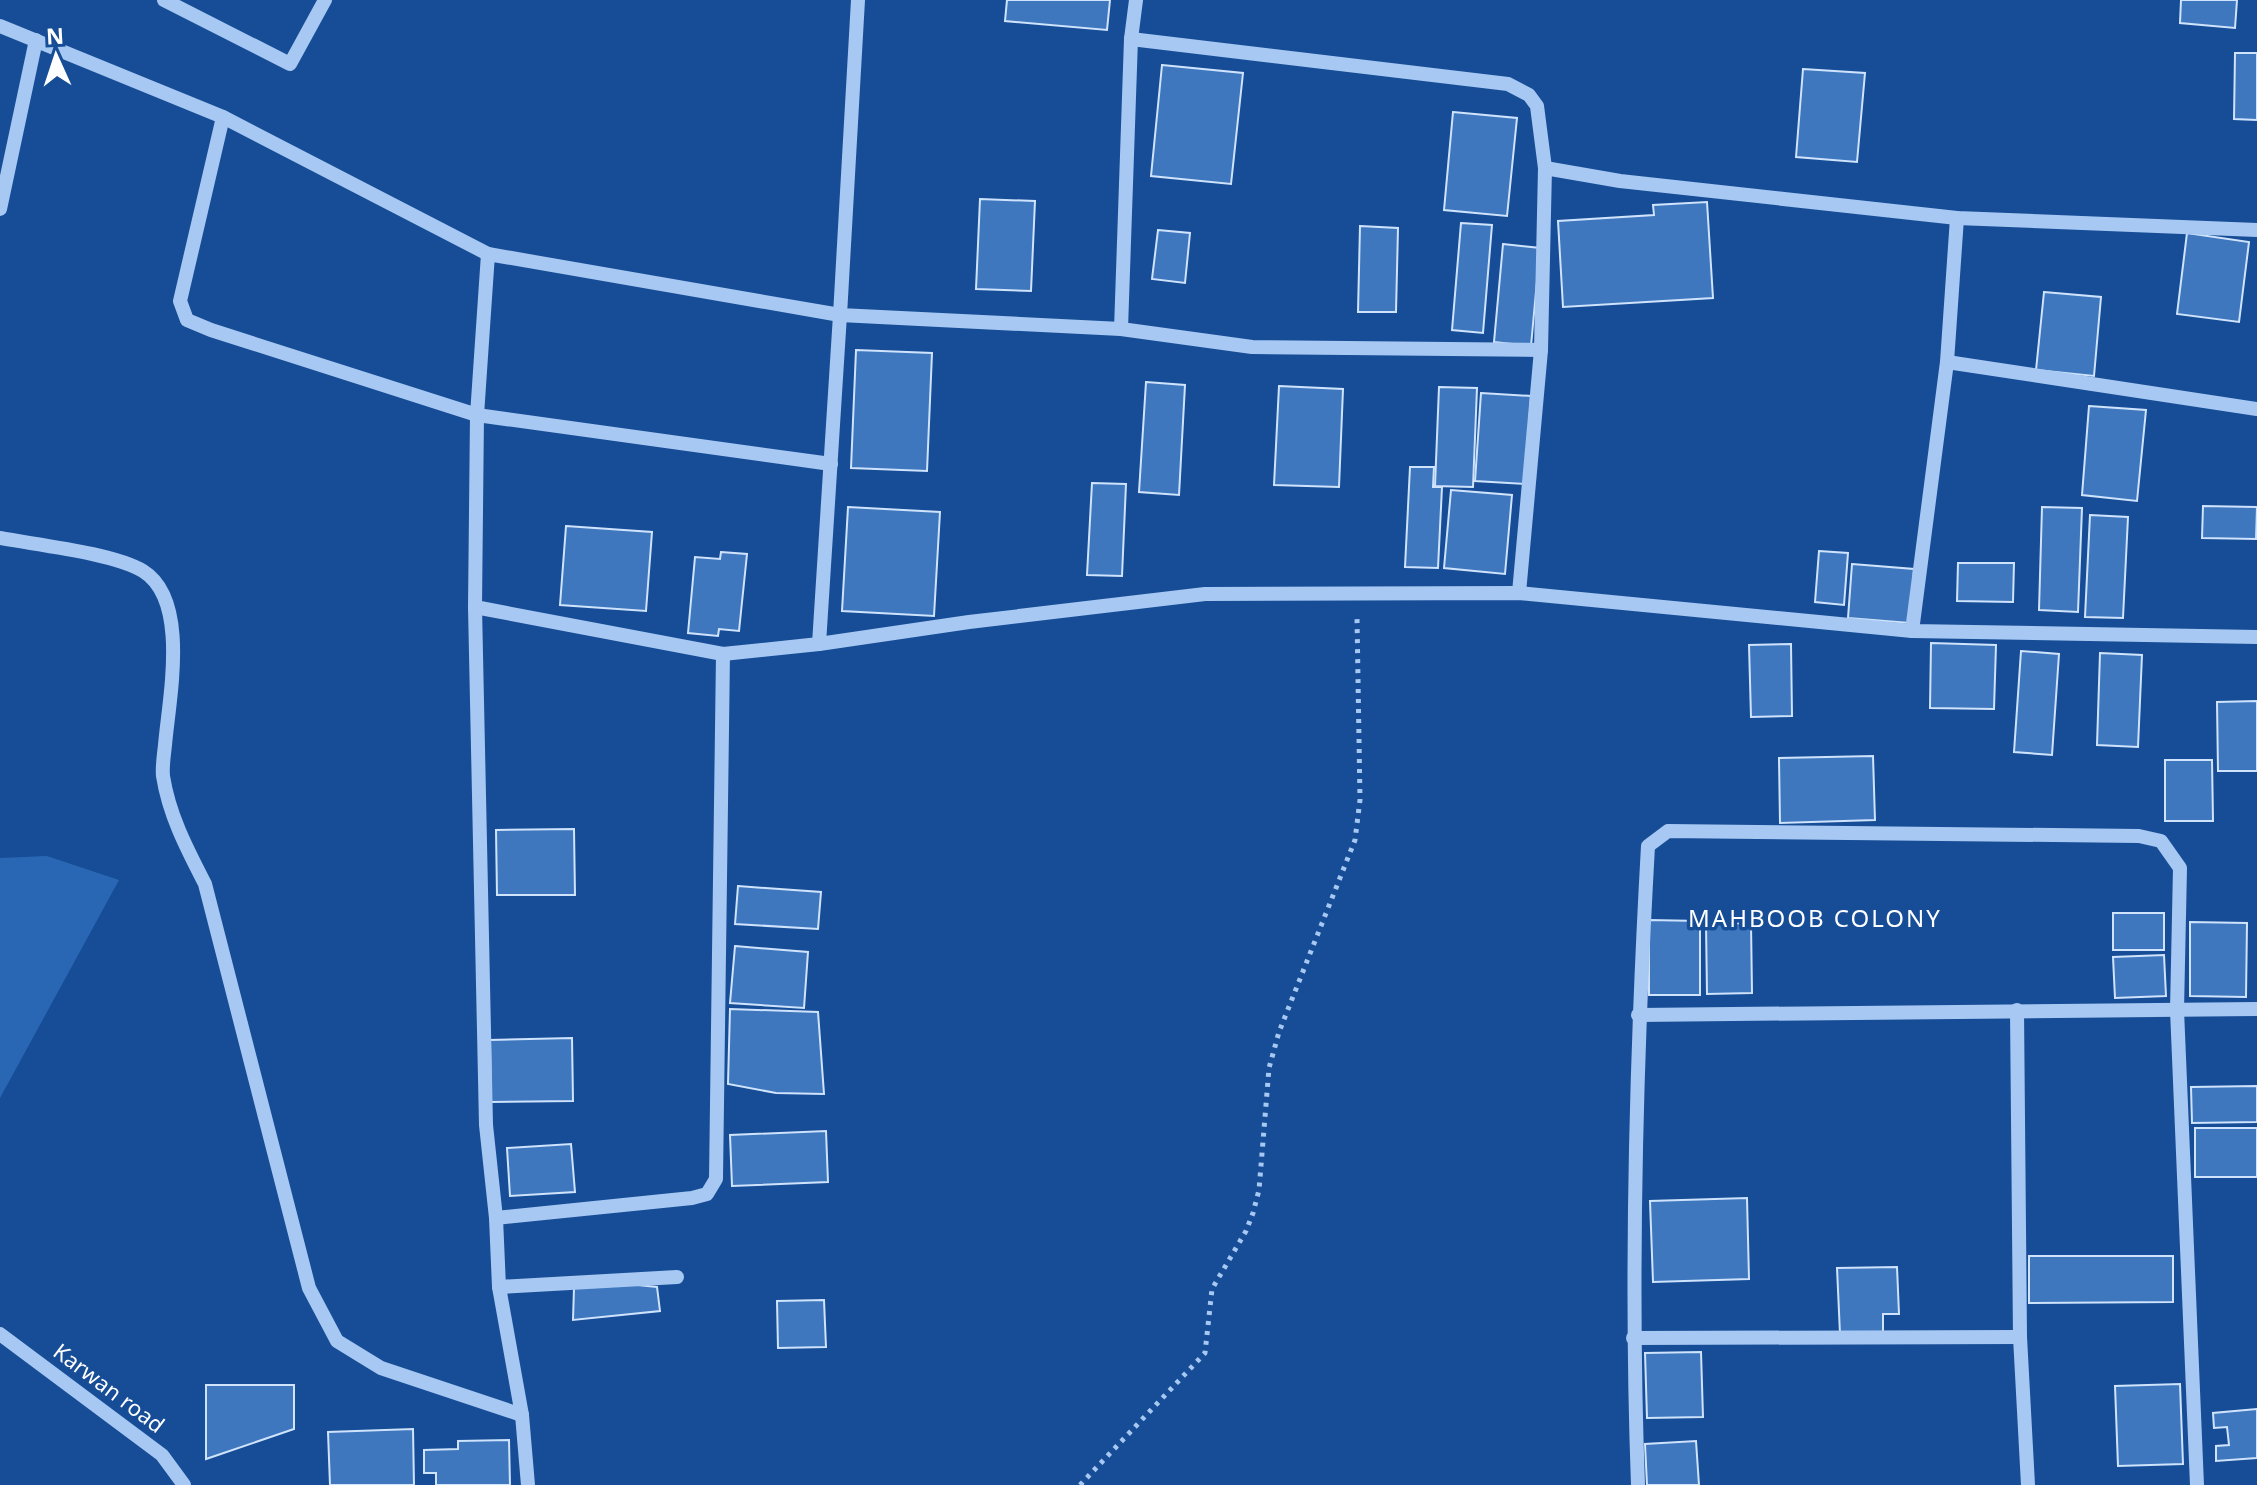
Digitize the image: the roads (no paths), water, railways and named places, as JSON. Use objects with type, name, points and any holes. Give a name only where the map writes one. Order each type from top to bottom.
[{"type":"street","points":[[164,0],[290,64],[325,0]]},
{"type":"street","points":[[819,644],[858,0]]},
{"type":"street","points":[[1121,329],[1131,39],[1136,0]]},
{"type":"street","points":[[0,26],[223,117],[488,254],[840,315],[1121,329],[1252,347],[1541,350]]},
{"type":"street","points":[[1131,39],[1508,84],[1529,95],[1537,106],[1545,168],[1541,350],[1519,593]]},
{"type":"street","points":[[0,209],[36,40]]},
{"type":"street","points":[[223,117],[180,301],[187,320],[477,415],[831,464]]},
{"type":"street","points":[[1545,168],[1620,181],[1957,218],[2257,230]]},
{"type":"street","points":[[1912,631],[1947,362],[1957,218]]},
{"type":"street","points":[[488,254],[477,415],[475,607],[486,1125],[496,1218],[499,1287],[522,1415],[528,1485]]},
{"type":"street","points":[[1947,362],[2257,409]]},
{"type":"street","points":[[0,538],[113,560],[142,570],[159,584],[171,612],[172,655],[163,773],[177,829],[205,884],[309,1288],[337,1341],[381,1368],[522,1415]]},
{"type":"street","points":[[475,607],[723,654],[1205,594],[1519,593],[1912,631],[2257,637]]},
{"type":"street","points":[[496,1218],[692,1198],[707,1194],[716,1179],[723,654]]},
{"type":"street","points":[[1638,1485],[1633,1338],[1638,1015],[1648,846],[1668,831],[2139,836],[2161,841],[2180,868],[2177,1010],[2197,1485]]},
{"type":"street","points":[[1638,1015],[2257,1009]]},
{"type":"street","points":[[2017,1010],[2020,1337],[2028,1485]]},
{"type":"street","points":[[499,1287],[677,1277]]},
{"type":"street","name":"Karwan road","points":[[0,1334],[162,1455],[178,1482]]},
{"type":"street","points":[[1633,1338],[2020,1337]]},
{"type":"district","name":"MAHBOOB COLONY","points":[[1815,919]]}]
